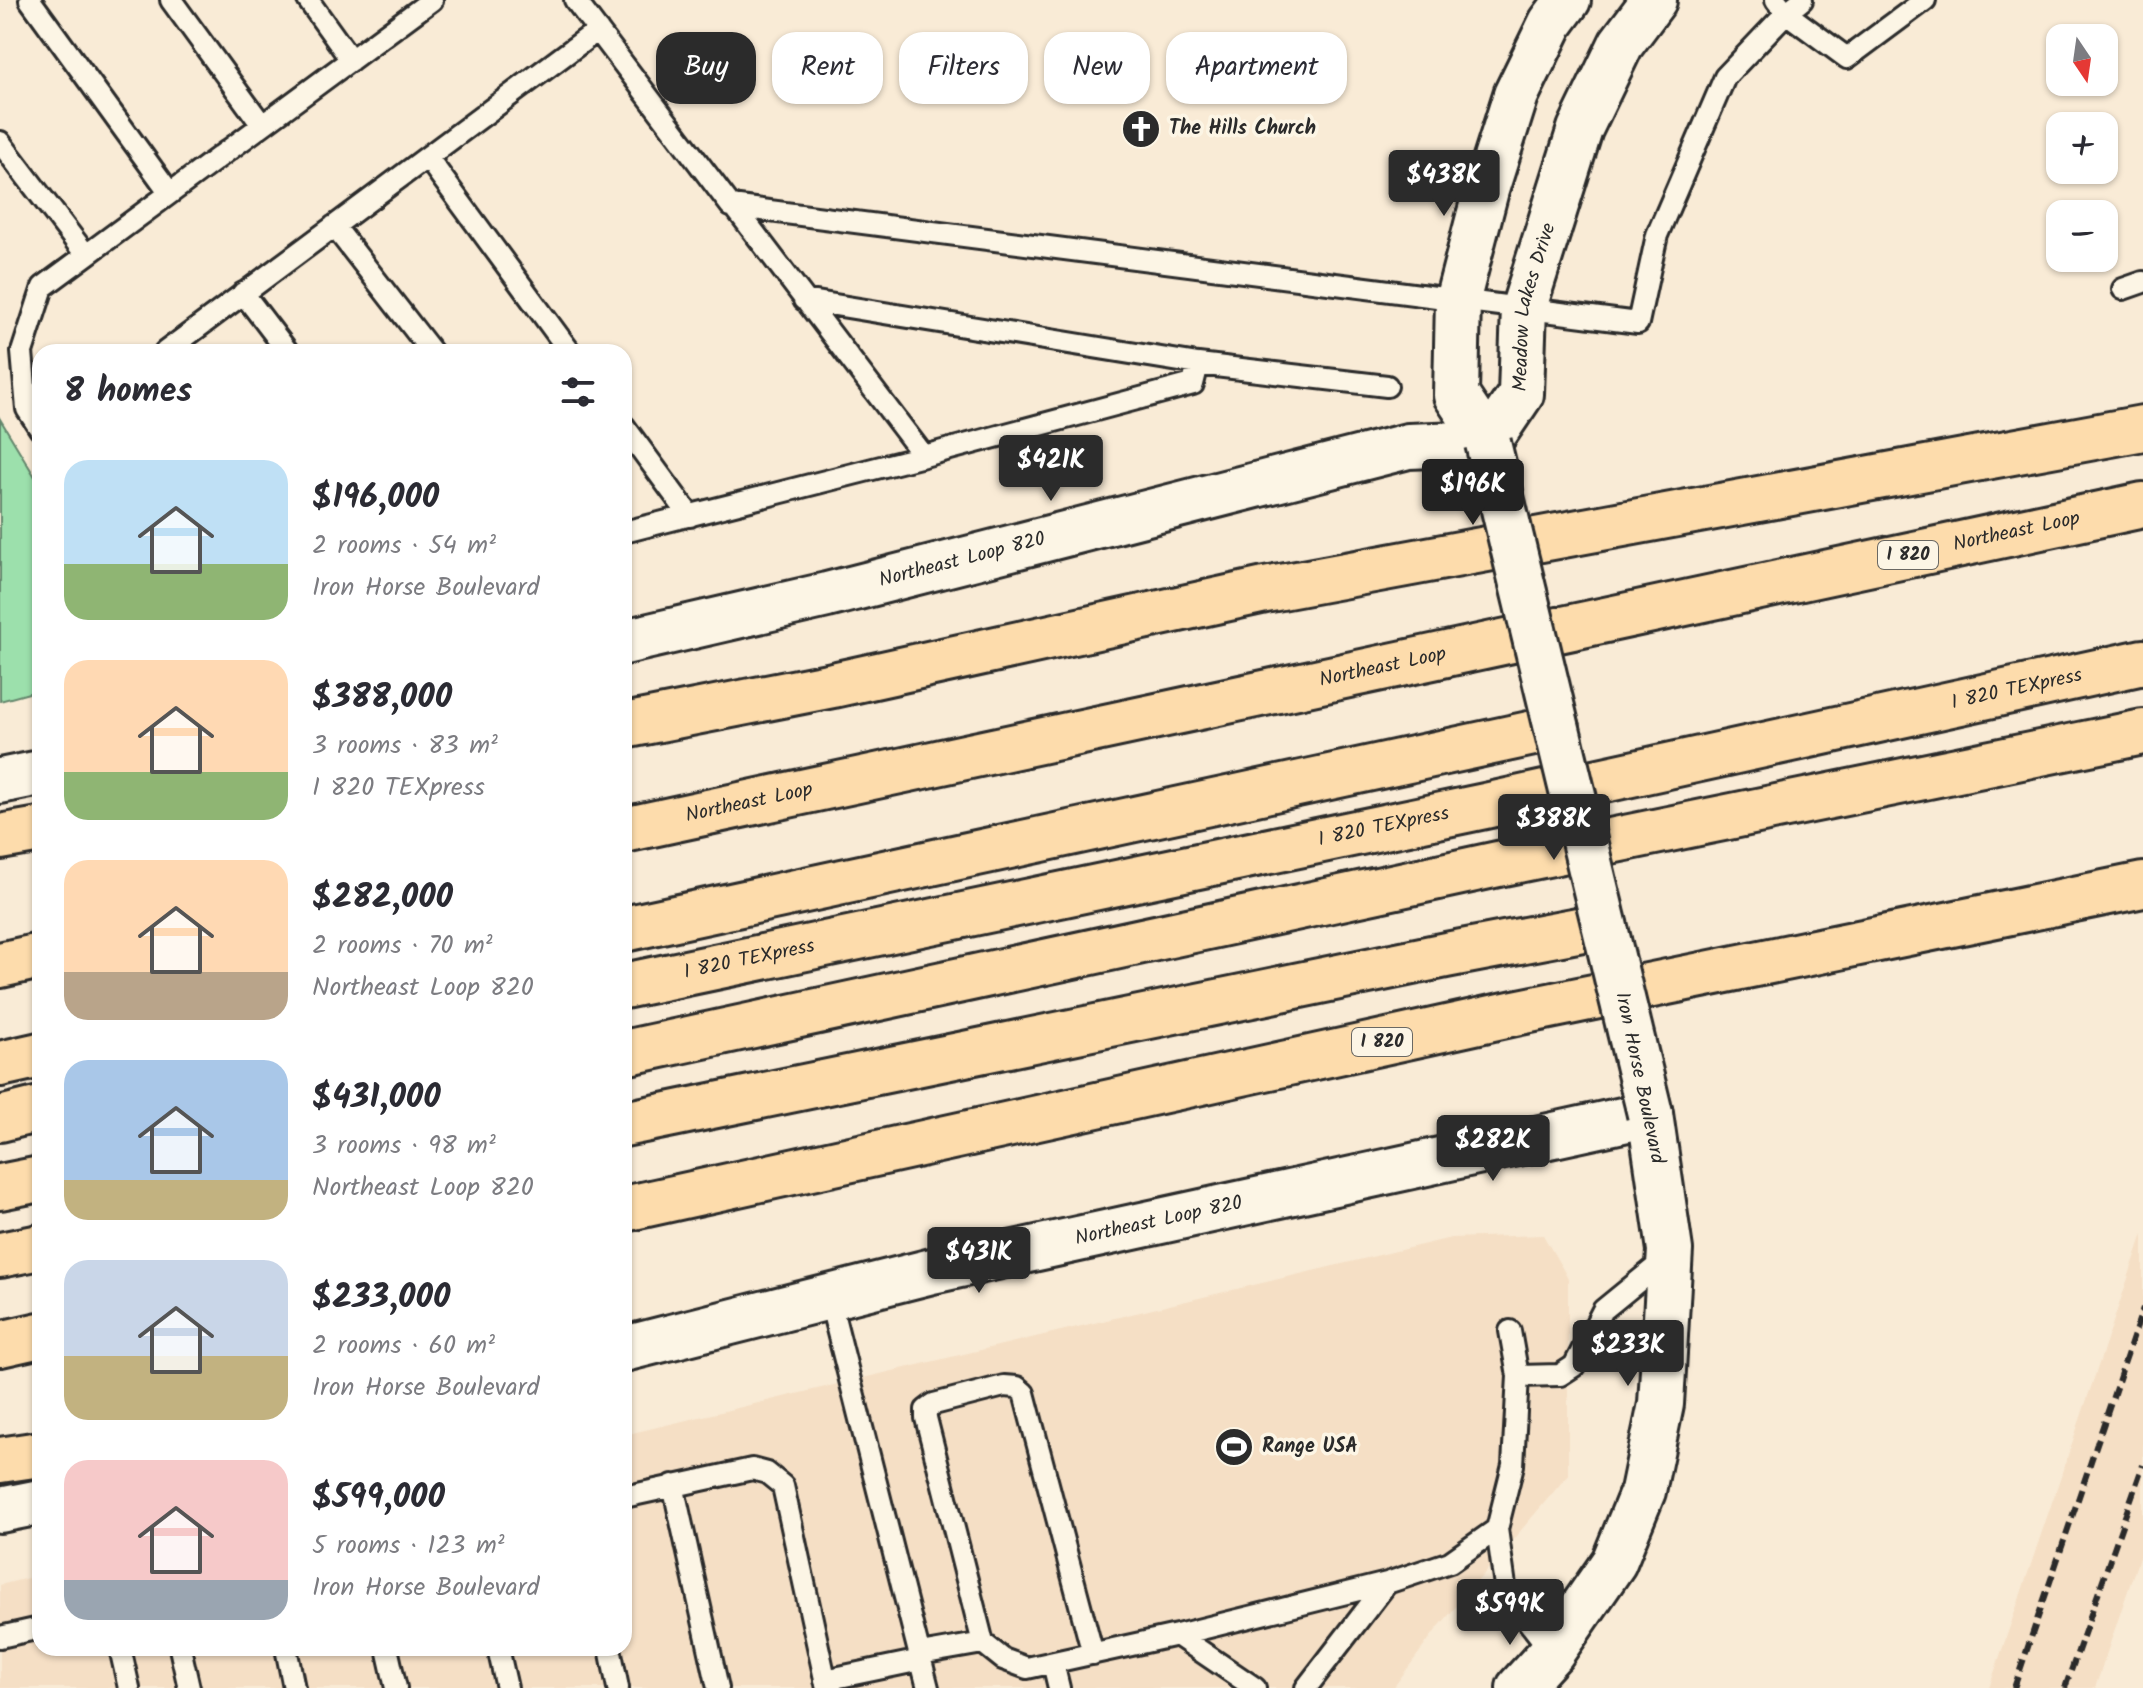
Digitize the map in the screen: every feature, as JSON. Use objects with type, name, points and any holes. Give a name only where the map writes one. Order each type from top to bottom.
[{"type":"highway","points":[[632,724],[833,685],[1265,590],[2143,428]]},
{"type":"highway","name":"Northeast Loop","points":[[632,828],[2143,505]]},
{"type":"highway","name":"I 820 TEXpress","points":[[632,984],[1485,806],[2143,662]]},
{"type":"highway","points":[[632,927],[1557,728]]},
{"type":"highway","points":[[632,1051],[1498,864],[2143,732]]},
{"type":"highway","points":[[0,837],[32,831]]},
{"type":"highway","name":"I 820","points":[[632,1207],[1515,1013],[2143,885]]},
{"type":"highway","points":[[632,1122],[1604,925]]},
{"type":"highway","points":[[0,965],[32,958]]},
{"type":"highway","points":[[0,1064],[32,1057]]},
{"type":"highway","points":[[0,1119],[32,1111]]},
{"type":"highway","points":[[0,1187],[32,1181]]},
{"type":"highway","points":[[0,1255],[32,1249]]},
{"type":"highway","points":[[0,1344],[32,1337]]},
{"type":"highway","points":[[0,1460],[32,1455]]},
{"type":"street","points":[[1488,443],[1456,395],[1458,298],[1486,190],[1516,95],[1551,23],[1568,0]]},
{"type":"street","name":"Meadow Lakes Drive","points":[[1488,443],[1521,394],[1524,307],[1580,129],[1621,44],[1654,0]]},
{"type":"street","name":"Northeast Loop 820","points":[[632,640],[827,595],[1408,446],[1488,443]]},
{"type":"street","name":"Iron Horse Boulevard","points":[[1488,443],[1650,1114],[1670,1250],[1661,1404],[1643,1491],[1614,1562],[1552,1652],[1519,1688]]},
{"type":"street","points":[[0,781],[32,775]]},
{"type":"street","name":"Northeast Loop 820","points":[[632,1347],[932,1271],[1650,1114]]},
{"type":"street","points":[[0,1510],[32,1504]]},
{"type":"lane","points":[[30,0],[170,193]]},
{"type":"lane","points":[[171,0],[262,125]]},
{"type":"lane","points":[[308,0],[351,60]]},
{"type":"lane","points":[[32,417],[27,409],[22,352],[43,287],[432,0]]},
{"type":"lane","points":[[575,0],[731,206],[1638,323],[1657,235],[1725,77],[1788,4],[1847,58],[1925,0]]},
{"type":"lane","points":[[176,344],[598,30]]},
{"type":"lane","points":[[0,142],[86,255]]},
{"type":"lane","points":[[427,157],[564,344]]},
{"type":"lane","points":[[734,206],[924,456]]},
{"type":"lane","points":[[334,226],[426,344]]},
{"type":"lane","points":[[2123,289],[2143,282]]},
{"type":"lane","points":[[243,293],[282,344]]},
{"type":"lane","points":[[804,300],[1198,364],[1387,386]]},
{"type":"lane","points":[[632,530],[1193,384],[1198,364]]},
{"type":"lane","points":[[632,437],[690,516]]},
{"type":"lane","points":[[1518,1376],[1560,1375],[1574,1366],[1603,1310],[1668,1257]]},
{"type":"lane","points":[[829,1297],[928,1688]]},
{"type":"lane","points":[[1510,1331],[1518,1376],[1513,1465],[1497,1529],[1506,1593],[1552,1652]]},
{"type":"lane","points":[[1093,1654],[1024,1393],[1017,1387],[1004,1386],[934,1404],[926,1410],[926,1418],[983,1643],[1003,1659],[1027,1668],[1053,1663],[1093,1654],[1177,1635],[1387,1583],[1450,1562],[1497,1529]]},
{"type":"lane","points":[[632,1495],[752,1469],[767,1473],[783,1486],[826,1684],[983,1643]]},
{"type":"lane","points":[[673,1485],[718,1688]]},
{"type":"lane","points":[[1306,1688],[1387,1583]]},
{"type":"lane","points":[[0,1637],[32,1630]]},
{"type":"lane","points":[[1177,1635],[1255,1688]]},
{"type":"lane","points":[[122,1656],[129,1688]]},
{"type":"lane","points":[[182,1656],[189,1688]]},
{"type":"lane","points":[[288,1656],[294,1688]]},
{"type":"lane","points":[[389,1656],[396,1688]]},
{"type":"lane","points":[[500,1656],[507,1688]]},
{"type":"lane","points":[[612,1656],[618,1688]]},
{"type":"lane","points":[[1053,1663],[1059,1688]]},
{"type":"shaded area","points":[[2143,1234],[2143,1546],[2095,1688],[1989,1688]]},
{"type":"shaded area","points":[[1543,1235],[1568,1278],[1568,1475],[1436,1630],[1393,1688],[0,1688],[0,1585],[32,1577],[32,1656],[632,1656],[632,1433],[1451,1238]]},
{"type":"green space","points":[[0,419],[32,472],[32,692],[0,701]]},
{"type":"railway","points":[[2014,1688],[2143,1308]]},
{"type":"railway","points":[[2065,1688],[2143,1465]]},
{"type":"place","name":"The Hills Church","points":[[1141,129]]},
{"type":"place","name":"Range USA","points":[[1234,1447]]}]
